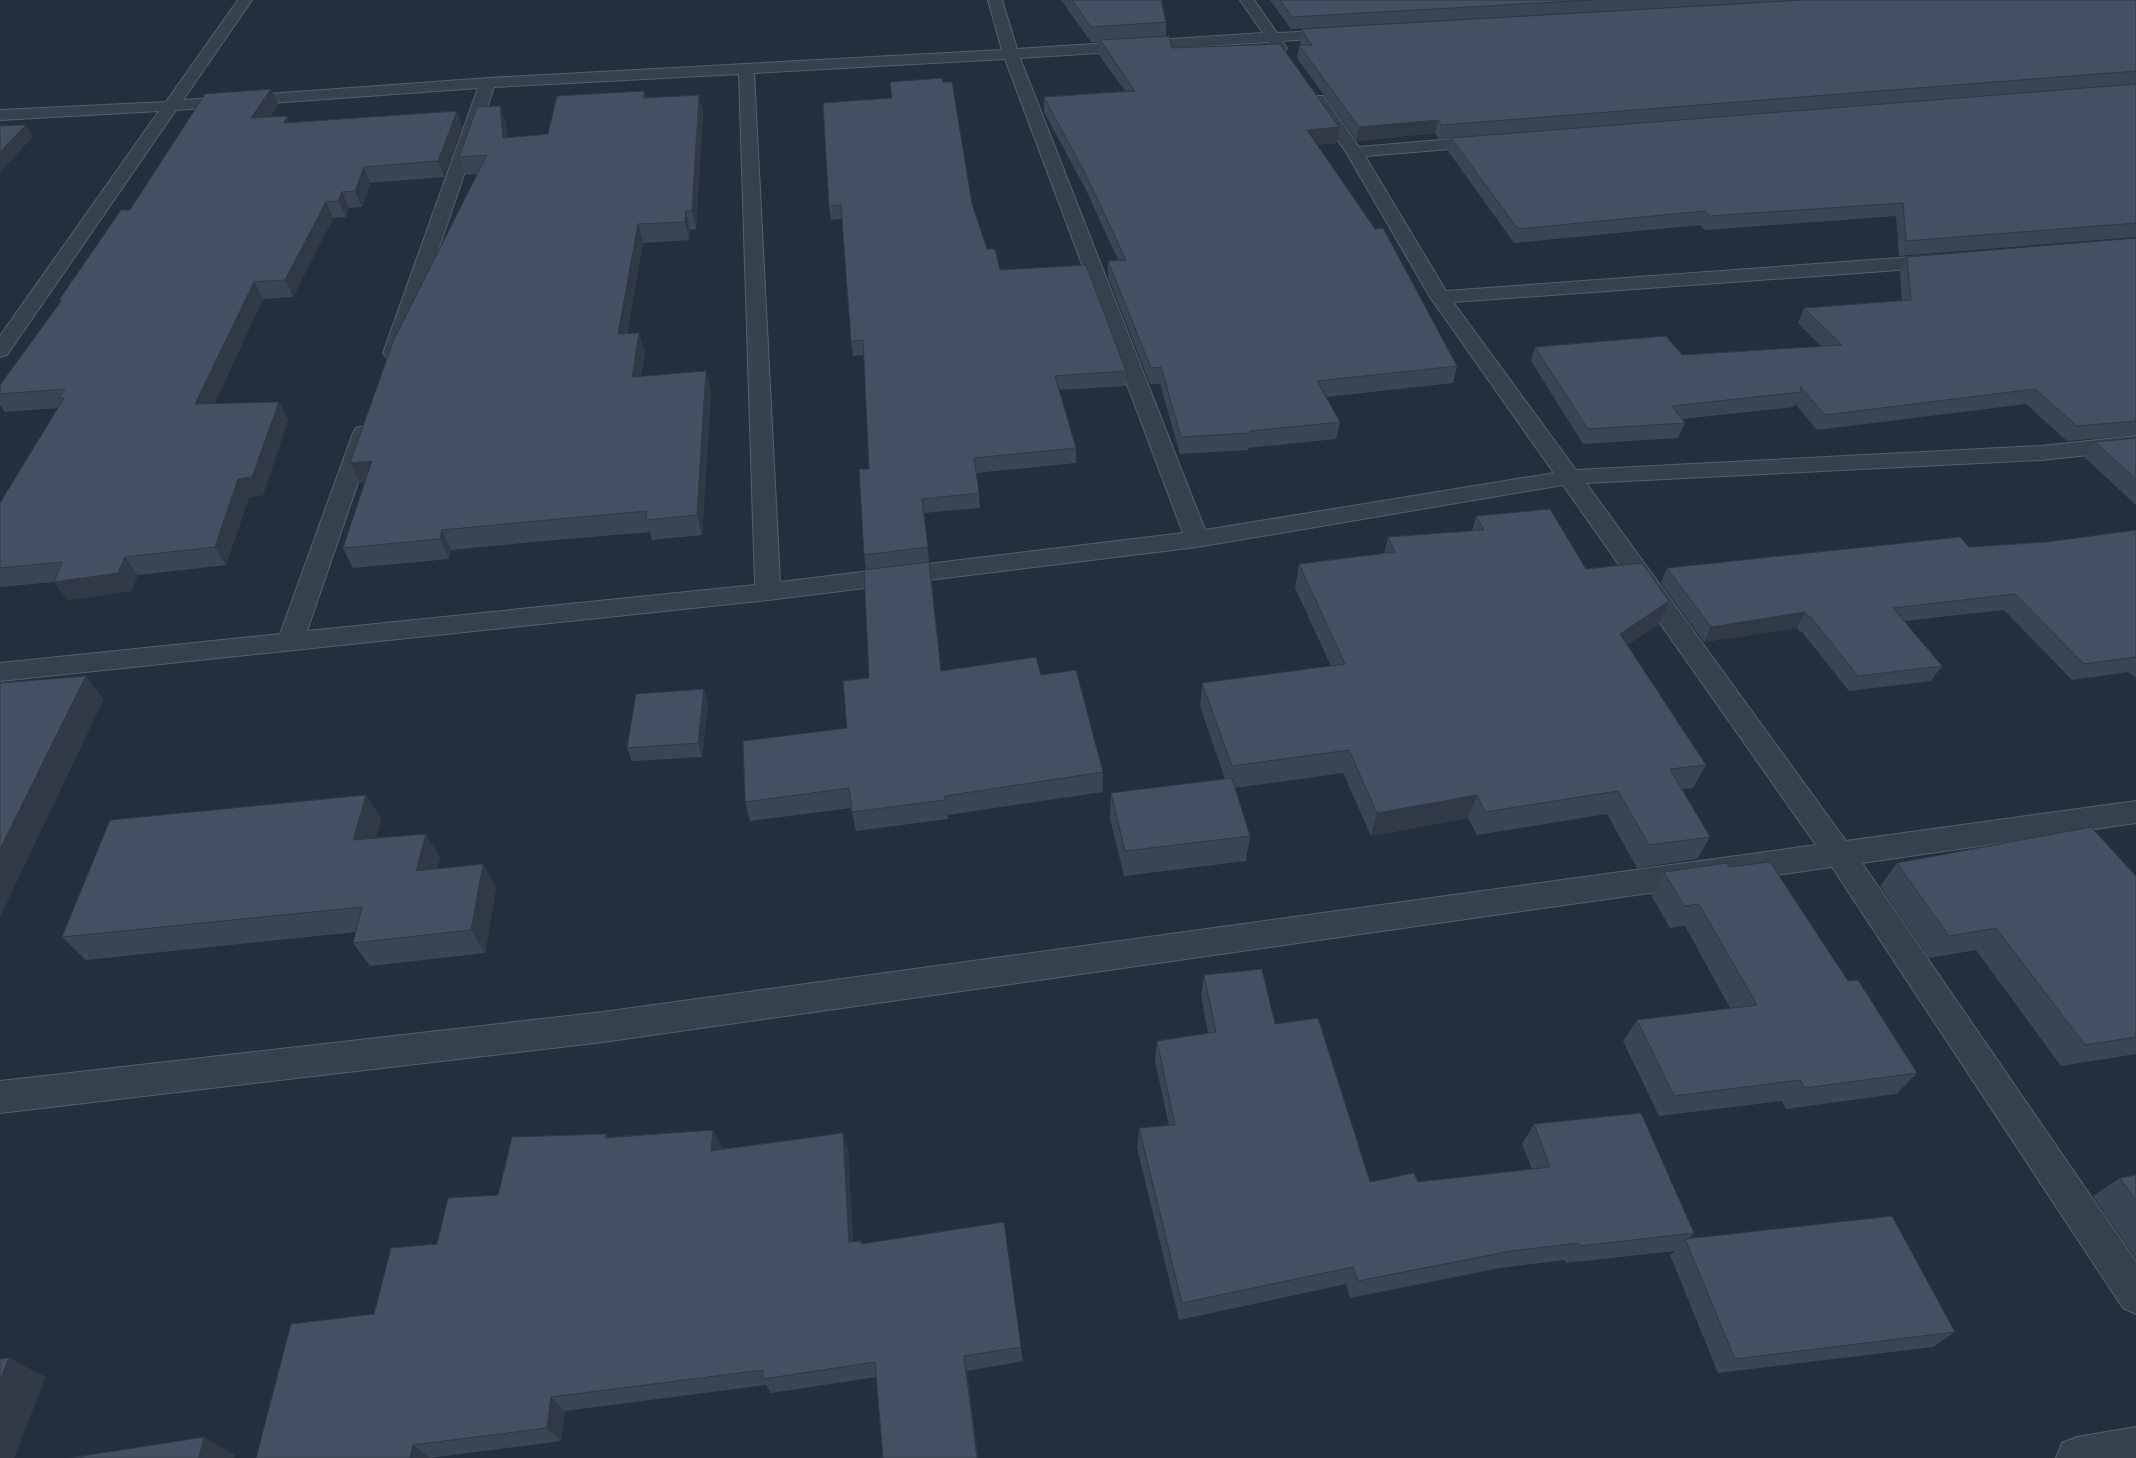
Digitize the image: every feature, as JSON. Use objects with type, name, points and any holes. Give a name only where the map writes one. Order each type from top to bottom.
[{"type":"street","points":[[0,351],[245,0]]},
{"type":"street","points":[[996,0],[1012,54],[1197,539]]},
{"type":"street","points":[[1247,0],[1354,152],[1440,297],[1838,852],[2136,1294]]},
{"type":"street","points":[[0,115],[172,106],[488,83],[1012,54],[1350,32]]},
{"type":"street","points":[[746,68],[768,592]]},
{"type":"street","points":[[386,372],[488,83]]},
{"type":"street","points":[[1354,152],[1501,140]]},
{"type":"street","points":[[1440,297],[1960,259]]},
{"type":"street","points":[[290,642],[369,418]]},
{"type":"street","points":[[0,672],[768,592],[1197,539],[1570,477],[2041,453],[2136,444]]},
{"type":"street","points":[[0,1096],[603,1027],[1838,852],[2136,812]]},
{"type":"street","points":[[2077,1458],[2136,1447]]},
{"type":"building","points":[[1072,0],[1161,0],[1166,22],[1091,27]]},
{"type":"building","points":[[1280,0],[1592,0],[1292,17]]},
{"type":"building","points":[[1804,0],[2136,0],[2136,71],[1442,125],[1438,120],[1359,127],[1299,45],[1312,45],[1301,29]]},
{"type":"building","points":[[1169,36],[1172,48],[1280,44],[1339,127],[1307,130],[1375,229],[1383,228],[1457,366],[1317,381],[1340,422],[1250,431],[1250,433],[1181,437],[1161,367],[1151,368],[1108,261],[1126,260],[1086,175],[1044,97],[1135,91],[1100,40]]},
{"type":"building","points":[[942,78],[943,82],[952,82],[972,204],[987,249],[995,249],[1000,270],[1086,265],[1126,371],[1055,376],[1076,448],[974,458],[979,493],[922,499],[928,547],[864,555],[859,469],[869,469],[863,340],[851,341],[841,205],[829,206],[823,103],[892,98],[890,82]]},
{"type":"building","points":[[2136,84],[2136,223],[1906,241],[1903,203],[1710,216],[1705,211],[1518,229],[1451,138]]},
{"type":"building","points":[[271,89],[251,118],[287,116],[284,123],[457,111],[438,161],[364,167],[355,191],[342,192],[338,201],[326,202],[285,280],[254,282],[195,404],[279,402],[252,477],[238,479],[215,547],[125,557],[118,573],[54,582],[62,562],[0,568],[0,503],[64,398],[59,398],[65,389],[0,394],[0,385],[62,300],[59,300],[121,210],[130,210],[205,94]]},
{"type":"building","points":[[644,91],[643,98],[699,95],[692,211],[686,211],[685,222],[638,224],[618,334],[639,333],[632,377],[706,371],[697,515],[646,520],[647,511],[548,520],[442,530],[440,539],[343,548],[372,461],[350,463],[394,339],[487,155],[459,157],[477,107],[500,106],[503,138],[548,134],[557,96]]},
{"type":"building","points":[[26,125],[0,152],[0,126]]},
{"type":"building","points":[[2136,238],[2136,421],[2077,426],[2035,389],[1825,415],[1800,386],[1801,392],[1672,406],[1685,423],[1588,429],[1535,347],[1666,336],[1682,355],[1842,345],[1804,308],[1911,300],[1907,257]]},
{"type":"building","points":[[2136,438],[2136,479],[2095,442]]},
{"type":"building","points":[[1550,509],[1586,569],[1642,563],[1669,601],[1620,634],[1706,765],[1670,769],[1710,837],[1649,845],[1618,791],[1485,812],[1477,795],[1377,813],[1349,750],[1232,766],[1202,683],[1345,664],[1299,564],[1395,552],[1388,537],[1484,530],[1476,516]]},
{"type":"building","points":[[2136,530],[2136,657],[2084,664],[2015,594],[1893,608],[1942,666],[1858,676],[1805,612],[1711,627],[1667,568],[1960,537],[1969,547],[2047,542]]},
{"type":"building","points":[[929,562],[941,671],[1036,657],[1041,675],[1076,670],[1103,772],[945,796],[945,800],[852,812],[849,788],[745,802],[743,741],[847,728],[843,681],[869,678],[864,570]]},
{"type":"building","points":[[86,676],[0,849],[0,683]]},
{"type":"building","points":[[704,689],[698,743],[627,748],[636,694]]},
{"type":"building","points":[[1232,778],[1250,836],[1125,851],[1111,793]]},
{"type":"building","points":[[366,795],[353,840],[426,834],[416,871],[483,864],[471,930],[353,943],[362,907],[62,937],[110,820]]},
{"type":"building","points":[[2091,827],[2136,876],[2136,1037],[2085,1045],[1996,928],[1949,936],[1897,863]]},
{"type":"building","points":[[1770,862],[1848,981],[1858,980],[1917,1073],[1805,1088],[1800,1080],[1674,1096],[1637,1020],[1757,1005],[1699,904],[1684,906],[1664,872],[1727,863],[1729,867]]},
{"type":"building","points":[[1262,969],[1275,1024],[1318,1018],[1370,1182],[1414,1173],[1418,1182],[1550,1167],[1534,1124],[1641,1113],[1694,1233],[1580,1246],[1578,1243],[1511,1251],[1358,1281],[1353,1267],[1182,1303],[1139,1128],[1175,1125],[1157,1041],[1216,1032],[1204,975]]},
{"type":"building","points":[[713,1130],[711,1151],[843,1133],[849,1242],[861,1241],[861,1244],[1004,1222],[1021,1347],[964,1356],[977,1458],[883,1458],[875,1362],[763,1379],[763,1370],[551,1397],[547,1428],[413,1445],[410,1458],[256,1458],[291,1324],[374,1314],[391,1248],[437,1244],[448,1198],[498,1195],[512,1137],[606,1134],[605,1138]]},
{"type":"building","points":[[2136,1175],[2136,1201],[2120,1178]]},
{"type":"building","points":[[1892,1216],[1955,1332],[1735,1359],[1685,1239]]},
{"type":"building","points":[[9,1358],[0,1380],[0,1359]]},
{"type":"building","points":[[204,1437],[199,1458],[70,1458]]}]
